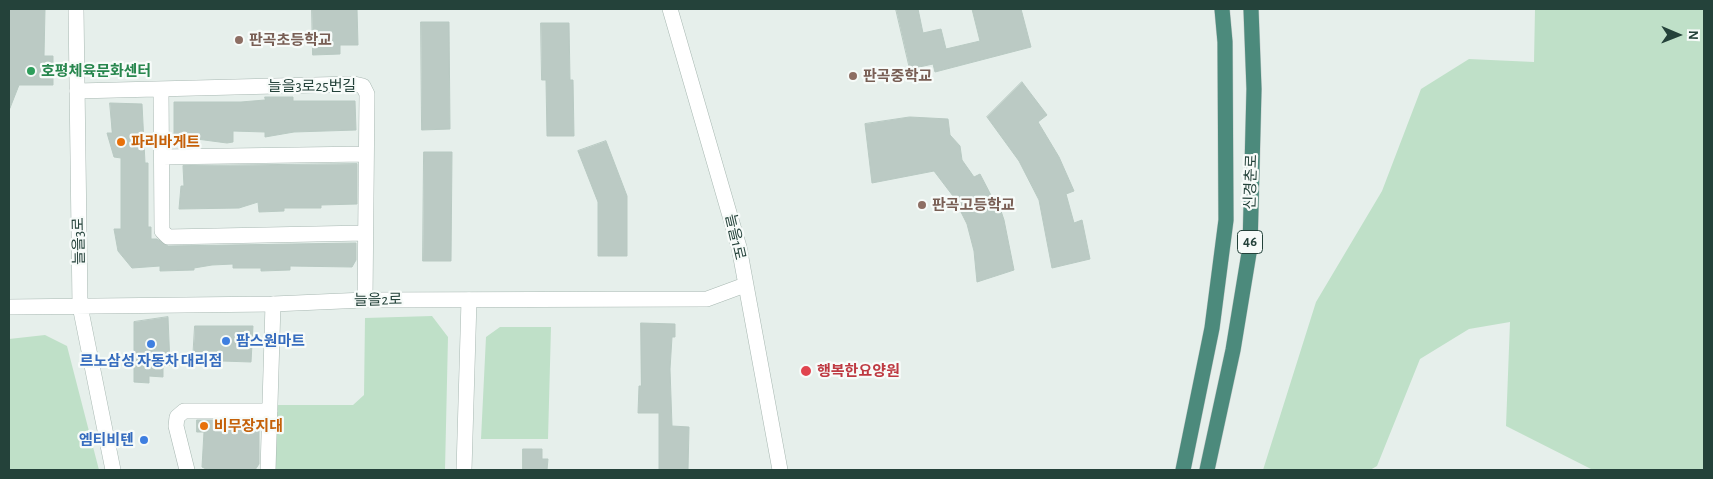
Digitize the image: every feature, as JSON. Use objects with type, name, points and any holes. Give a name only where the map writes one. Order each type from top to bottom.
[{"type":"highway","name":"신경춘로","points":[[1183,470],[1212,328],[1226,220],[1225,42],[1222,9]]},
{"type":"highway","name":"신경춘로","points":[[1206,470],[1233,350],[1250,247],[1254,89],[1251,9]]},
{"type":"street","name":"늘을3로","points":[[76,9],[80,306],[113,470]]},
{"type":"street","name":"늘을1로","points":[[670,9],[739,247],[780,470]]},
{"type":"street","name":"늘을3로25번길","points":[[77,91],[354,84],[363,86],[367,94],[365,300]]},
{"type":"street","points":[[161,89],[162,231],[168,237],[365,233]]},
{"type":"street","points":[[162,157],[366,154]]},
{"type":"street","name":"늘을2로","points":[[9,307],[272,304],[365,300],[707,300],[745,285]]},
{"type":"street","points":[[464,470],[470,300]]},
{"type":"street","points":[[268,470],[272,304]]},
{"type":"street","points":[[187,470],[176,426],[176,417],[184,411],[270,411]]},
{"type":"green space","points":[[1535,9],[1704,9],[1704,470],[1593,470],[1506,426],[1510,322],[1469,329],[1420,359],[1377,466],[1370,470],[1263,470],[1316,302],[1382,191],[1421,89],[1469,59],[1534,62]]},
{"type":"green space","points":[[432,316],[448,337],[445,470],[274,470],[275,405],[353,405],[364,395],[365,318]]},
{"type":"green space","points":[[500,327],[551,327],[548,439],[481,439],[486,337]]},
{"type":"green space","points":[[45,335],[67,346],[99,470],[9,470],[9,339]]},
{"type":"building","name":"호평체육문화센터","points":[[9,9],[45,9],[44,56],[53,56],[53,85],[19,85],[10,108]]},
{"type":"building","points":[[312,9],[357,9],[358,45],[340,45],[340,54],[313,55]]},
{"type":"building","points":[[896,9],[918,9],[923,33],[941,29],[946,49],[980,41],[972,9],[1021,9],[1031,47],[935,72],[933,64],[910,69]]},
{"type":"building","points":[[421,22],[449,22],[450,129],[422,130]]},
{"type":"building","points":[[541,23],[569,23],[570,80],[573,80],[574,136],[547,136],[546,80],[542,80]]},
{"type":"building","points":[[1022,82],[1047,115],[1038,122],[1059,157],[1074,191],[1066,194],[1074,223],[1082,220],[1090,259],[1052,268],[1039,200],[1019,161],[987,117]]},
{"type":"building","points":[[265,97],[293,97],[293,101],[355,101],[356,130],[294,132],[265,137],[265,132],[233,131],[233,142],[227,143],[174,136],[174,102],[241,102],[265,100]]},
{"type":"building","points":[[110,103],[142,104],[145,163],[148,163],[148,227],[151,227],[151,239],[157,239],[168,246],[356,243],[356,260],[352,267],[290,266],[290,270],[261,271],[261,268],[233,268],[233,264],[212,265],[194,268],[194,270],[160,271],[160,266],[132,268],[118,251],[114,229],[121,229],[121,158],[114,157],[107,133],[112,133]]},
{"type":"building","points":[[910,117],[948,119],[950,135],[960,146],[962,160],[974,177],[980,174],[994,201],[997,199],[1004,220],[1014,270],[977,282],[974,251],[967,224],[953,196],[934,171],[872,183],[865,124]]},
{"type":"building","points":[[606,141],[627,196],[627,256],[598,256],[598,202],[578,151]]},
{"type":"building","points":[[424,152],[452,152],[451,261],[423,261]]},
{"type":"building","points":[[357,164],[357,204],[321,205],[321,208],[284,208],[284,211],[259,212],[258,202],[239,208],[179,209],[181,186],[184,186],[183,166]]},
{"type":"building","name":"르노삼성 자동차 대리점","points":[[168,317],[170,365],[163,367],[163,377],[149,376],[149,383],[134,382],[134,322]]},
{"type":"building","points":[[641,323],[675,324],[675,337],[672,337],[670,369],[672,426],[689,427],[688,470],[659,470],[659,413],[638,413],[639,386],[641,386]]},
{"type":"building","points":[[195,326],[253,326],[251,362],[193,360]]},
{"type":"building","points":[[197,420],[259,420],[259,464],[255,470],[208,470],[202,467],[204,432],[197,432]]},
{"type":"building","points":[[523,449],[542,449],[542,459],[548,459],[547,470],[523,470]]},
{"type":"place","name":"판곡초등학교","points":[[239,40]]},
{"type":"place","name":"호평체육문화센터","points":[[31,71]]},
{"type":"place","name":"판곡중학교","points":[[853,76]]},
{"type":"place","name":"파리바게트","points":[[121,142]]},
{"type":"place","name":"판곡고등학교","points":[[922,205]]},
{"type":"place","name":"팜스원마트","points":[[226,341]]},
{"type":"place","name":"르노삼성 자동차 대리점","points":[[151,344]]},
{"type":"place","name":"행복한요양원","points":[[806,371]]},
{"type":"place","name":"비무장지대","points":[[204,426]]},
{"type":"place","name":"엠티비텐","points":[[144,440]]}]
